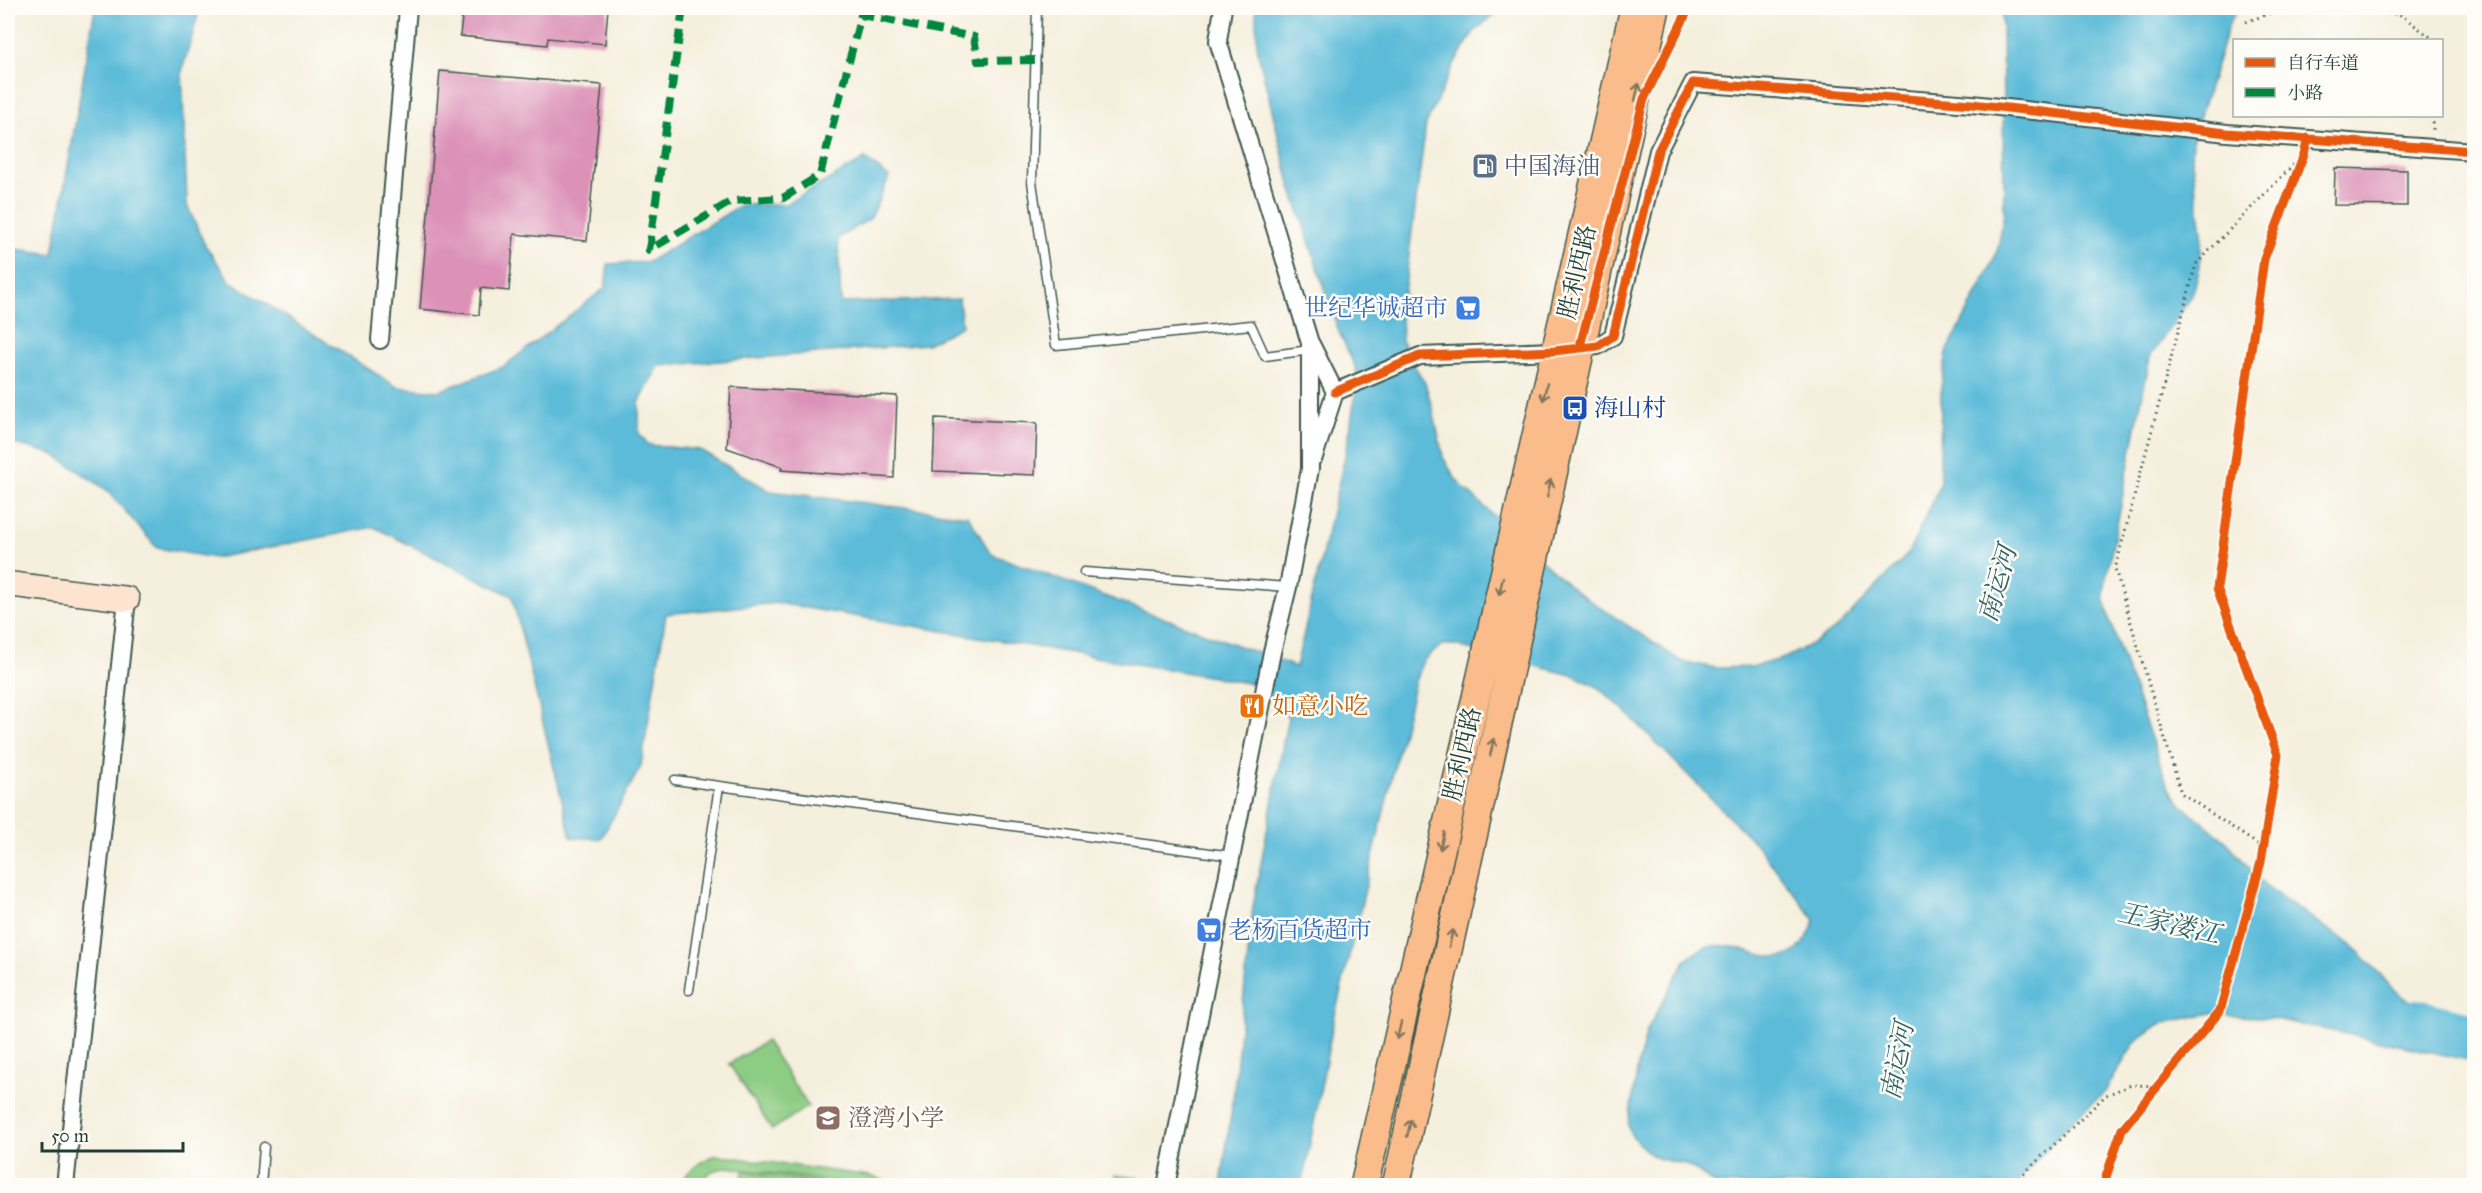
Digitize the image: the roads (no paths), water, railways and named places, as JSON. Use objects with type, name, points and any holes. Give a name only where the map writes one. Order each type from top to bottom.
[{"type":"main road","name":"胜利西路","points":[[1396,1185],[1537,545],[1567,349],[1634,8]]},
{"type":"main road","name":"胜利西路","points":[[1364,1185],[1514,529],[1567,349],[1656,8]]},
{"type":"street","points":[[380,340],[408,8]]},
{"type":"street","points":[[1166,1185],[1310,469],[1310,346],[1218,41],[1223,8]]},
{"type":"street","points":[[1310,469],[1341,389],[1420,357],[1598,346],[1613,336],[1658,151],[1693,83],[1972,104],[2227,133],[2475,151]]},
{"type":"street","points":[[1310,346],[1341,389]]},
{"type":"street","points":[[8,584],[127,598],[65,1185]]},
{"type":"lane","points":[[1038,8],[1032,182],[1056,345],[1251,325],[1265,356],[1310,346]]},
{"type":"lane","points":[[1084,572],[1288,587]]},
{"type":"lane","points":[[675,780],[1232,856]]},
{"type":"lane","points":[[689,990],[719,786]]},
{"type":"lane","points":[[261,1185],[264,1147]]},
{"type":"water","name":"南运河","points":[[95,8],[200,8],[182,71],[187,205],[205,245],[230,281],[397,387],[439,391],[503,367],[605,288],[608,264],[648,262],[741,205],[786,204],[865,159],[889,177],[871,218],[838,238],[841,303],[959,299],[962,326],[927,344],[659,366],[639,403],[639,434],[649,445],[700,450],[770,491],[968,516],[991,554],[1296,667],[1345,456],[1357,387],[1356,369],[1339,332],[1290,184],[1257,49],[1256,8],[1508,8],[1491,17],[1473,33],[1454,64],[1426,124],[1401,316],[1402,340],[1406,352],[1425,383],[1443,457],[1463,487],[1573,589],[1681,661],[1716,668],[1751,667],[1785,658],[1837,628],[1908,554],[1937,492],[1940,481],[1941,387],[1947,352],[1989,270],[1998,248],[2004,213],[2002,8],[2238,8],[2229,24],[2193,138],[2192,162],[2202,232],[2200,266],[2194,289],[2150,357],[2105,585],[2104,596],[2109,619],[2168,786],[2182,805],[2227,842],[2265,886],[2353,946],[2402,997],[2474,1029],[2474,1061],[2271,1018],[2206,1014],[2160,1024],[2135,1042],[2105,1092],[2070,1122],[2015,1185],[1715,1185],[1684,1164],[1649,1154],[1632,1136],[1628,1125],[1638,1065],[1647,1030],[1685,961],[1696,952],[1720,945],[1780,957],[1793,953],[1805,942],[1815,920],[1755,843],[1623,709],[1596,686],[1575,676],[1454,645],[1442,645],[1424,660],[1415,681],[1334,1019],[1302,1185],[1221,1185],[1233,1099],[1253,906],[1288,717],[1260,685],[777,603],[666,614],[641,766],[601,839],[571,837],[512,596],[374,527],[215,558],[157,548],[108,491],[53,454],[8,442],[8,248],[53,254]]},
{"type":"waterway","name":"王家溇江","points":[[2417,1009],[2474,1023]]},
{"type":"place","name":"中国海油","points":[[1485,166]]},
{"type":"place","name":"世纪华诚超市","points":[[1468,308]]},
{"type":"place","name":"海山村","points":[[1575,408]]},
{"type":"place","name":"如意小吃","points":[[1252,706]]},
{"type":"place","name":"老杨百货超市","points":[[1209,930]]},
{"type":"place","name":"澄湾小学","points":[[828,1118]]}]
